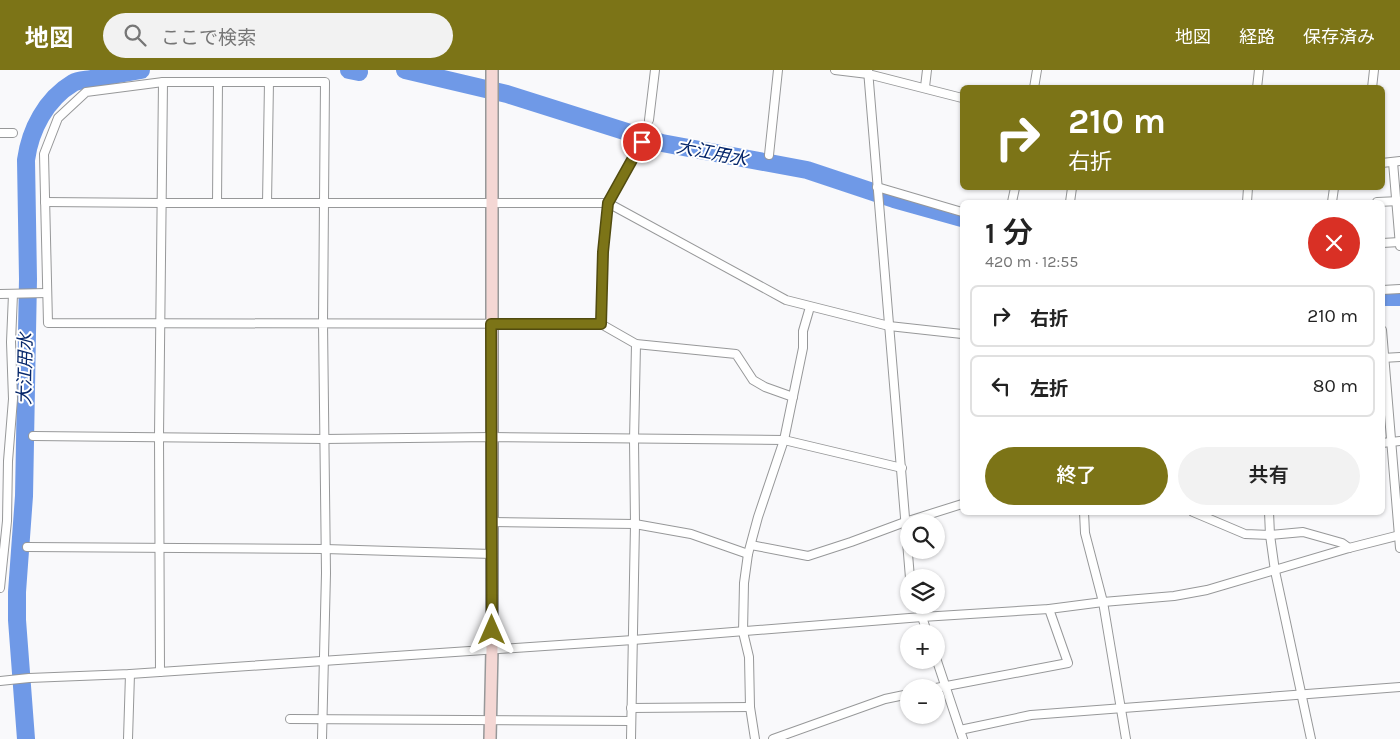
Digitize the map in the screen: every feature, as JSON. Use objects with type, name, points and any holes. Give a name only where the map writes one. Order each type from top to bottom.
[{"type":"street","points":[[490,739],[492,649],[492,70]]},
{"type":"street","points":[[649,120],[655,70]]},
{"type":"street","points":[[769,155],[778,70]]},
{"type":"street","points":[[834,70],[868,72],[960,97]]},
{"type":"street","points":[[925,87],[927,70]]},
{"type":"street","points":[[1034,85],[1037,70]]},
{"type":"street","points":[[1257,85],[1259,70]]},
{"type":"street","points":[[1372,85],[1374,70]]},
{"type":"street","points":[[868,72],[905,514]]},
{"type":"street","points":[[160,672],[158,548],[163,82]]},
{"type":"street","points":[[322,739],[325,549],[323,323],[325,82],[163,82],[86,92],[58,118],[44,154],[48,323],[160,322],[323,323],[491,324],[601,324],[636,344],[736,354],[753,380],[793,398]]},
{"type":"street","points":[[217,203],[218,82]]},
{"type":"street","points":[[267,204],[269,82]]},
{"type":"street","points":[[0,133],[13,133]]},
{"type":"street","points":[[601,324],[603,252],[608,203],[642,142]]},
{"type":"street","points":[[1396,161],[1400,246]]},
{"type":"street","points":[[877,188],[960,211]]},
{"type":"street","points":[[1385,202],[1398,201]]},
{"type":"street","points":[[45,202],[267,204],[608,203],[786,300],[889,326],[960,334]]},
{"type":"street","points":[[1385,243],[1400,242]]},
{"type":"street","points":[[1385,290],[1400,289]]},
{"type":"street","points":[[0,294],[47,293]]},
{"type":"street","points":[[0,588],[7,521],[4,461],[13,399],[11,342],[13,294]]},
{"type":"street","points":[[755,739],[750,707],[749,657],[743,632],[744,582],[748,554],[784,440],[803,348],[803,331],[810,307]]},
{"type":"street","points":[[631,739],[636,344]]},
{"type":"street","points":[[1385,358],[1400,357]]},
{"type":"street","points":[[1385,365],[1396,442],[1400,548]]},
{"type":"street","points":[[33,436],[784,440],[902,468]]},
{"type":"street","points":[[930,514],[960,505]]},
{"type":"street","points":[[1084,515],[1085,533],[1103,602],[1126,739]]},
{"type":"street","points":[[1201,515],[1245,534],[1270,535],[1303,532],[1342,543],[1349,548]]},
{"type":"street","points":[[1269,515],[1275,571],[1311,739]]},
{"type":"street","points":[[492,522],[635,524],[691,534],[748,554]]},
{"type":"street","points":[[751,545],[808,556],[900,524]]},
{"type":"street","points":[[0,681],[633,640],[1049,609],[1174,596],[1207,590],[1349,548],[1400,536]]},
{"type":"street","points":[[27,547],[325,549],[492,554]]},
{"type":"street","points":[[946,686],[1068,663],[1049,609]]},
{"type":"street","points":[[921,614],[924,624]]},
{"type":"street","points":[[940,669],[963,739]]},
{"type":"street","points":[[128,739],[130,674]]},
{"type":"street","points":[[960,730],[1031,715],[1301,693],[1400,687]]},
{"type":"street","points":[[773,739],[877,702],[900,696]]},
{"type":"street","points":[[632,708],[750,707]]},
{"type":"street","points":[[290,719],[631,720]]},
{"type":"waterway","name":"大江用水","points":[[26,739],[17,620],[17,592],[24,496],[28,279],[26,160],[31,138],[41,116],[47,106],[63,90],[77,81],[141,70]]},
{"type":"waterway","name":"大江用水","points":[[349,70],[359,72]]},
{"type":"waterway","name":"大江用水","points":[[405,70],[507,94],[662,143],[807,170],[894,199],[960,217]]},
{"type":"waterway","name":"大江用水","points":[[1385,297],[1400,297]]},
{"type":"route","points":[[492,630],[491,324],[601,324],[603,252],[608,203],[642,142]]}]
